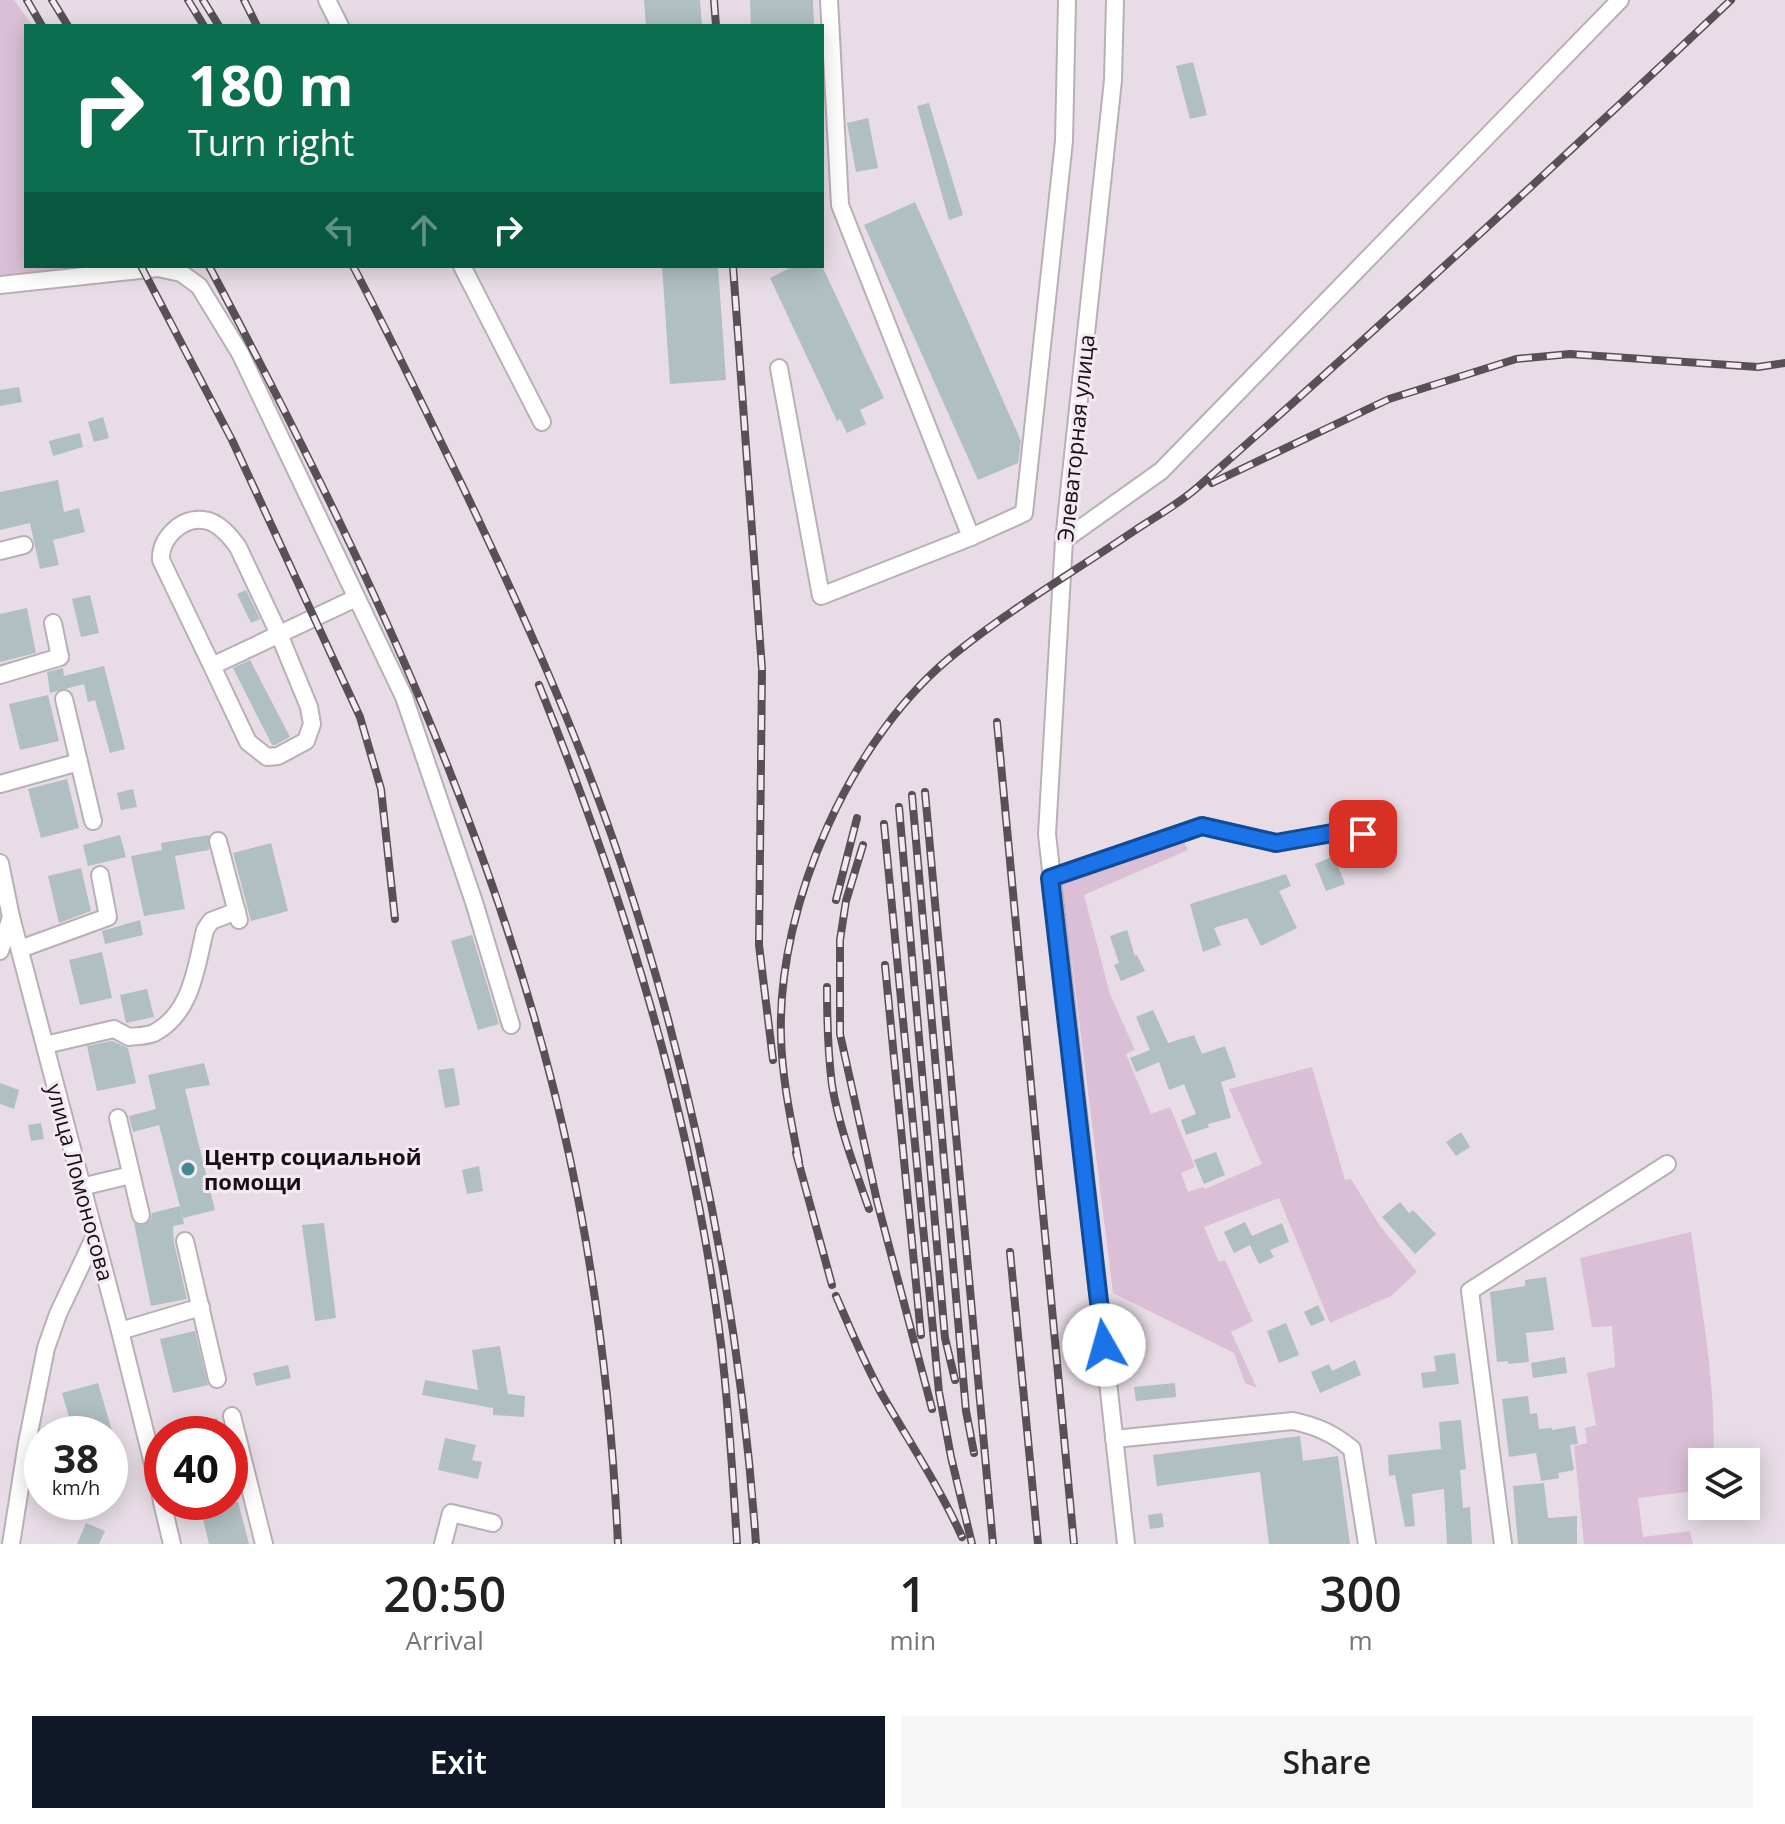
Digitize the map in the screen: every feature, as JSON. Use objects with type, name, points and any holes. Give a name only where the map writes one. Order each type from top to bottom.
[{"type":"street","points":[[327,0],[339,24]]},
{"type":"street","points":[[829,0],[840,205],[971,537]]},
{"type":"street","points":[[779,368],[821,596],[1024,513],[1064,141],[1067,0]]},
{"type":"street","name":"Элеваторная улица","points":[[1115,0],[1113,80],[1064,540],[1047,834],[1126,1544]]},
{"type":"street","points":[[1064,540],[1161,471],[1620,0]]},
{"type":"street","points":[[0,285],[158,268],[181,273],[199,286],[240,353],[404,697],[474,902],[511,1025]]},
{"type":"street","points":[[463,268],[542,422]]},
{"type":"street","points":[[200,519],[211,522],[230,536],[279,634],[312,716],[310,734],[299,746],[278,756],[267,757],[248,742],[161,560],[164,542],[171,532],[200,519]]},
{"type":"street","points":[[0,551],[24,545]]},
{"type":"street","points":[[212,666],[356,598]]},
{"type":"street","points":[[0,675],[60,657],[53,623]]},
{"type":"street","points":[[64,699],[93,821]]},
{"type":"street","points":[[0,784],[79,762]]},
{"type":"street","points":[[1050,878],[1202,826],[1276,843],[1338,832],[1363,834]]},
{"type":"street","points":[[45,1045],[114,1029],[129,1037],[153,1033],[180,1011],[187,998],[205,930],[211,921],[238,916],[218,841]]},
{"type":"street","name":"улица Ломоносова","points":[[0,863],[11,917],[144,1428]]},
{"type":"street","points":[[20,949],[108,917],[100,875]]},
{"type":"street","points":[[0,951],[11,917]]},
{"type":"street","points":[[118,1118],[141,1215]]},
{"type":"street","points":[[1503,1544],[1470,1291],[1667,1164]]},
{"type":"street","points":[[81,1187],[131,1175]]},
{"type":"street","points":[[11,1544],[46,1348],[58,1314],[94,1238]]},
{"type":"street","points":[[185,1241],[217,1379]]},
{"type":"street","points":[[120,1331],[201,1307]]},
{"type":"street","points":[[1114,1439],[1293,1421],[1315,1426],[1337,1436],[1352,1449],[1367,1544]]},
{"type":"street","points":[[248,1480],[264,1544]]},
{"type":"street","points":[[443,1544],[451,1513],[493,1523]]},
{"type":"street","name":"улица Ломоносова","points":[[166,1520],[172,1544]]},
{"type":"shaded area","points":[[0,0],[14,0],[32,24],[24,24],[24,268],[75,268],[0,280]]},
{"type":"shaded area","points":[[1184,842],[1188,850],[1084,895],[1110,994],[1135,1050],[1126,1054],[1151,1114],[1170,1107],[1195,1167],[1181,1173],[1188,1192],[1205,1189],[1262,1164],[1229,1089],[1312,1067],[1345,1180],[1351,1179],[1380,1226],[1417,1272],[1391,1296],[1330,1323],[1279,1198],[1204,1227],[1219,1262],[1225,1260],[1253,1321],[1231,1332],[1257,1388],[1245,1383],[1234,1353],[1113,1293],[1062,883]]},
{"type":"shaded area","points":[[1691,1232],[1710,1375],[1713,1448],[1688,1448],[1688,1492],[1638,1498],[1643,1537],[1690,1531],[1693,1544],[1584,1544],[1574,1446],[1587,1443],[1585,1428],[1596,1425],[1587,1373],[1615,1367],[1612,1326],[1592,1327],[1580,1258]]},
{"type":"building","points":[[644,0],[700,0],[702,24],[646,24]]},
{"type":"building","points":[[750,0],[813,0],[814,24],[751,24]]},
{"type":"building","points":[[1193,62],[1207,115],[1190,119],[1176,66]]},
{"type":"building","points":[[929,103],[963,215],[949,220],[917,106]]},
{"type":"building","points":[[868,118],[878,168],[856,172],[847,123]]},
{"type":"building","points":[[915,202],[1021,441],[1018,463],[978,480],[864,225]]},
{"type":"building","points":[[662,268],[718,268],[726,380],[670,384]]},
{"type":"building","points":[[790,268],[823,268],[884,398],[860,410],[866,424],[847,433],[840,419],[837,421],[770,278]]},
{"type":"building","points":[[19,387],[22,402],[0,406],[0,390]]},
{"type":"building","points":[[103,417],[109,438],[94,442],[88,422]]},
{"type":"building","points":[[80,433],[83,447],[53,456],[49,441]]},
{"type":"building","points":[[58,480],[64,512],[79,508],[85,532],[53,540],[59,565],[40,569],[30,523],[0,530],[0,492]]},
{"type":"building","points":[[246,590],[260,619],[251,623],[237,594]]},
{"type":"building","points":[[90,595],[99,633],[81,637],[72,599]]},
{"type":"building","points":[[27,608],[36,653],[0,662],[0,614]]},
{"type":"building","points":[[250,660],[290,737],[275,745],[272,745],[233,668]]},
{"type":"building","points":[[104,666],[125,749],[110,753],[95,700],[88,702],[84,684],[50,693],[47,672],[63,668],[64,676]]},
{"type":"building","points":[[48,695],[59,741],[20,750],[9,704]]},
{"type":"building","points":[[67,779],[79,828],[41,838],[28,789]]},
{"type":"building","points":[[133,789],[137,807],[121,810],[117,793]]},
{"type":"building","points":[[120,835],[126,857],[88,866],[83,845]]},
{"type":"building","points":[[209,835],[209,850],[175,856],[185,909],[144,916],[131,856],[162,850],[161,843]]},
{"type":"building","points":[[271,843],[288,911],[251,921],[233,853]]},
{"type":"building","points":[[1334,856],[1345,884],[1326,891],[1315,864]]},
{"type":"building","points":[[81,868],[91,911],[59,923],[48,876]]},
{"type":"building","points":[[1286,874],[1291,886],[1279,891],[1297,928],[1261,946],[1247,918],[1214,928],[1221,945],[1203,952],[1190,904]]},
{"type":"building","points":[[140,920],[143,935],[105,944],[102,931]]},
{"type":"building","points":[[1127,930],[1135,956],[1145,971],[1121,981],[1114,965],[1119,963],[1110,936]]},
{"type":"building","points":[[472,935],[499,1024],[478,1030],[451,941]]},
{"type":"building","points":[[102,952],[112,998],[80,1005],[69,960]]},
{"type":"building","points":[[147,989],[154,1017],[126,1023],[120,995]]},
{"type":"building","points":[[1153,1010],[1168,1043],[1194,1035],[1202,1054],[1225,1046],[1236,1077],[1221,1082],[1231,1118],[1208,1124],[1209,1127],[1186,1135],[1181,1120],[1196,1114],[1184,1084],[1169,1090],[1159,1062],[1136,1072],[1130,1058],[1150,1050],[1136,1017]]},
{"type":"building","points":[[112,1041],[128,1048],[136,1083],[97,1091],[87,1046]]},
{"type":"building","name":"Центр социальной помощи","points":[[204,1063],[210,1085],[185,1089],[215,1210],[183,1218],[159,1125],[133,1132],[129,1116],[156,1109],[148,1075]]},
{"type":"building","points":[[454,1068],[460,1105],[445,1108],[438,1070]]},
{"type":"building","points":[[0,1083],[19,1090],[14,1109],[0,1104]]},
{"type":"building","points":[[41,1123],[44,1139],[31,1141],[28,1125]]},
{"type":"building","points":[[1461,1132],[1470,1147],[1456,1156],[1446,1142]]},
{"type":"building","points":[[1216,1152],[1225,1175],[1204,1184],[1194,1160]]},
{"type":"building","points":[[479,1166],[483,1191],[467,1194],[462,1170]]},
{"type":"building","points":[[1400,1202],[1409,1213],[1413,1210],[1436,1234],[1415,1254],[1382,1217]]},
{"type":"building","points":[[180,1206],[184,1224],[173,1226],[174,1243],[187,1299],[151,1306],[134,1223],[144,1225],[151,1219],[152,1213]]},
{"type":"building","points":[[1245,1222],[1252,1236],[1282,1223],[1289,1242],[1270,1250],[1274,1257],[1259,1264],[1250,1245],[1234,1253],[1224,1232]]},
{"type":"building","points":[[324,1223],[336,1318],[315,1321],[302,1225]]},
{"type":"building","points":[[1546,1277],[1554,1330],[1526,1333],[1529,1362],[1497,1362],[1490,1292],[1525,1286],[1525,1280]]},
{"type":"building","points":[[1318,1305],[1325,1320],[1311,1326],[1304,1312]]},
{"type":"building","points":[[1286,1323],[1299,1355],[1279,1363],[1267,1331]]},
{"type":"building","points":[[195,1331],[208,1385],[173,1393],[160,1339]]},
{"type":"building","points":[[500,1346],[508,1394],[525,1396],[524,1417],[493,1415],[493,1408],[422,1395],[425,1380],[478,1390],[472,1350]]},
{"type":"building","points":[[1455,1353],[1459,1384],[1423,1388],[1421,1373],[1436,1371],[1434,1356]]},
{"type":"building","points":[[1565,1357],[1567,1373],[1533,1378],[1531,1363]]},
{"type":"building","points":[[1355,1360],[1361,1375],[1320,1393],[1311,1372],[1329,1364],[1332,1371]]},
{"type":"building","points":[[288,1365],[291,1378],[256,1386],[253,1373]]},
{"type":"building","points":[[98,1383],[108,1416],[69,1416],[62,1393]]},
{"type":"building","points":[[1175,1383],[1176,1397],[1136,1401],[1134,1387]]},
{"type":"building","points":[[1528,1396],[1530,1414],[1537,1413],[1539,1429],[1575,1426],[1578,1444],[1570,1445],[1574,1470],[1558,1473],[1559,1478],[1541,1481],[1536,1453],[1509,1457],[1502,1399]]},
{"type":"building","points":[[1461,1420],[1466,1469],[1460,1470],[1463,1508],[1470,1507],[1472,1544],[1447,1544],[1444,1489],[1412,1494],[1415,1526],[1405,1527],[1395,1475],[1389,1476],[1388,1455],[1441,1449],[1439,1422]]},
{"type":"building","points":[[1300,1436],[1303,1461],[1338,1456],[1350,1544],[1269,1544],[1260,1472],[1157,1486],[1153,1455]]},
{"type":"building","points":[[445,1438],[476,1445],[472,1460],[482,1462],[478,1479],[438,1470]]},
{"type":"building","points":[[1544,1483],[1548,1518],[1577,1516],[1577,1544],[1518,1544],[1513,1486]]},
{"type":"building","points":[[1162,1513],[1164,1527],[1150,1529],[1148,1515]]},
{"type":"building","points":[[203,1520],[243,1520],[249,1544],[209,1544]]},
{"type":"building","points":[[86,1523],[105,1531],[99,1544],[77,1544]]},
{"type":"railway","points":[[27,0],[41,24]]},
{"type":"railway","points":[[52,0],[67,24]]},
{"type":"railway","points":[[188,0],[203,24]]},
{"type":"railway","points":[[203,0],[218,24]]},
{"type":"railway","points":[[244,0],[256,24]]},
{"type":"railway","points":[[714,0],[716,24]]},
{"type":"railway","points":[[799,1162],[785,1084],[781,1036],[783,985],[792,932],[807,878],[828,825],[854,775],[885,728],[919,687],[957,652],[1199,486],[1467,246],[1731,0]]},
{"type":"railway","points":[[142,268],[232,440],[360,717],[381,789],[395,919]]},
{"type":"railway","points":[[210,268],[320,481],[372,590],[466,812],[506,926],[541,1042],[580,1206],[602,1350],[618,1544]]},
{"type":"railway","points":[[354,268],[462,485],[527,626],[568,721],[622,866],[671,1032],[710,1201],[739,1372],[756,1544]]},
{"type":"railway","points":[[733,268],[762,669],[759,945],[773,1060]]},
{"type":"railway","points":[[1212,483],[1389,399],[1516,359],[1570,354],[1758,367],[1785,363]]},
{"type":"railway","points":[[539,685],[627,927],[674,1092],[709,1259],[721,1344],[737,1544]]},
{"type":"railway","points":[[997,722],[1074,1544]]},
{"type":"railway","points":[[925,792],[993,1544]]},
{"type":"railway","points":[[912,795],[966,1411],[974,1453]]},
{"type":"railway","points":[[899,807],[945,1338],[955,1380]]},
{"type":"railway","points":[[836,900],[857,818]]},
{"type":"railway","points":[[884,824],[939,1392],[972,1544]]},
{"type":"railway","points":[[863,845],[846,901],[840,940],[840,1034],[877,1201],[932,1409]]},
{"type":"railway","points":[[885,965],[921,1335]]},
{"type":"railway","points":[[827,987],[828,1036],[835,1101],[869,1209]]},
{"type":"railway","points":[[796,1153],[832,1285]]},
{"type":"railway","points":[[1010,1252],[1038,1544]]},
{"type":"railway","points":[[836,1296],[874,1379],[962,1537]]},
{"type":"place","name":"Центр социальной помощи","points":[[188,1169]]},
{"type":"route","points":[[1104,1345],[1050,878],[1202,826],[1276,843],[1338,832],[1363,834]]}]
